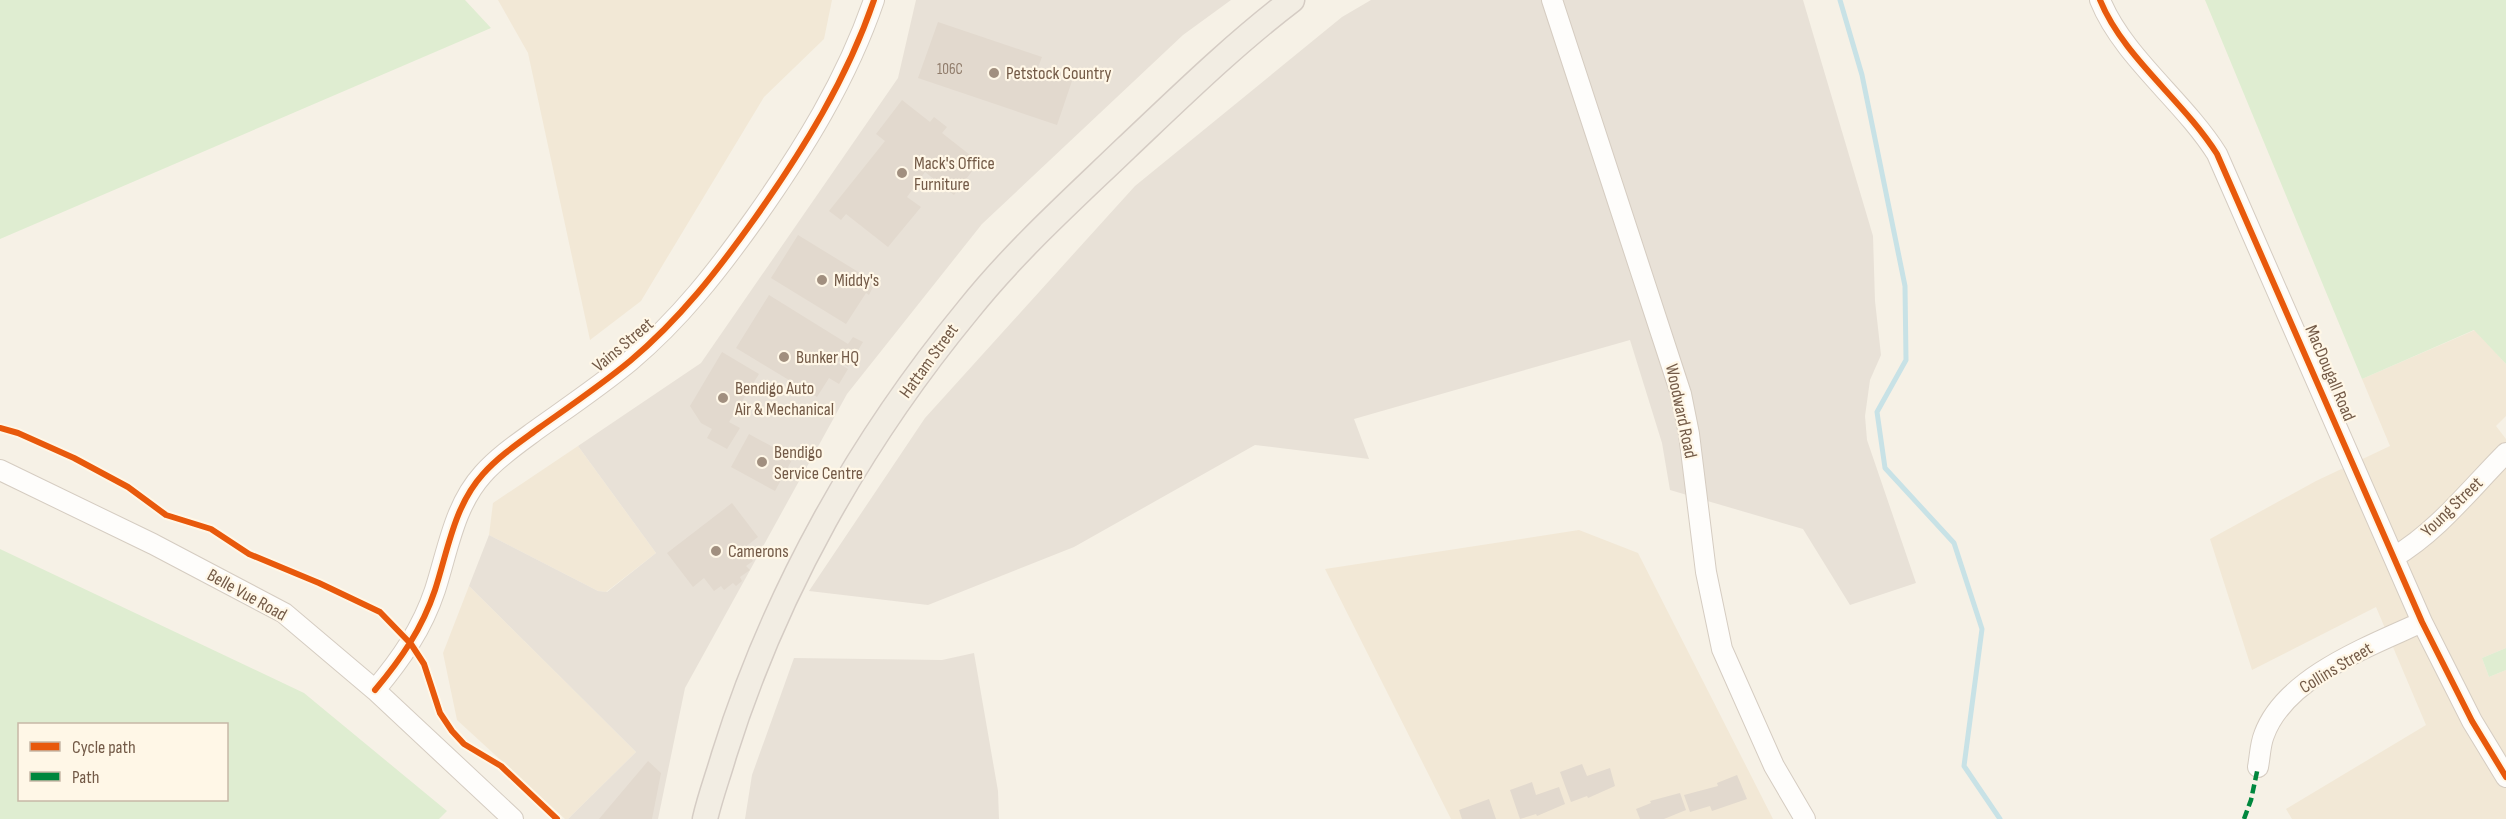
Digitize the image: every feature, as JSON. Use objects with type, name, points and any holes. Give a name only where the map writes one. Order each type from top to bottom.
[{"type":"main road","name":"Hattam Street","points":[[705,819],[735,722],[762,648],[784,598],[846,483],[904,394],[969,308],[1012,260],[1169,107],[1257,27],[1292,0]]},
{"type":"street","name":"Vains Street","points":[[375,690],[401,658],[422,622],[458,514],[474,486],[497,460],[630,361],[668,326],[704,286],[763,207],[811,132],[851,60],[874,0]]},
{"type":"street","name":"Woodward Road","points":[[1552,0],[1681,394],[1689,434],[1706,572],[1722,649],[1774,766],[1805,819]]},
{"type":"street","name":"MacDougall Road","points":[[2100,0],[2112,26],[2126,45],[2187,112],[2217,154],[2422,622],[2467,712],[2506,777]]},
{"type":"street","name":"Young Street","points":[[2394,557],[2411,546],[2438,522],[2506,453]]},
{"type":"street","name":"Belle Vue Road","points":[[0,470],[153,544],[284,613],[375,690],[513,819]]},
{"type":"street","name":"Collins Street","points":[[2258,767],[2263,736],[2273,717],[2287,700],[2321,673],[2422,622]]},
{"type":"shaded area","points":[[498,0],[832,0],[824,39],[764,97],[641,301],[590,340],[528,53]]},
{"type":"shaded area","points":[[916,0],[1231,0],[1183,35],[982,224],[847,394],[685,688],[658,819],[568,819],[636,752],[469,586],[489,535],[598,591],[607,592],[656,553],[578,446],[701,363],[898,78]]},
{"type":"shaded area","points":[[1371,0],[1803,0],[1873,236],[1875,301],[1881,355],[1870,380],[1865,416],[1867,440],[1916,583],[1850,605],[1803,529],[1670,490],[1662,443],[1630,340],[1354,419],[1369,459],[1255,445],[1074,547],[928,605],[809,591],[925,418],[1135,186],[1342,17]]},
{"type":"shaded area","points":[[2475,330],[2506,364],[2506,416],[2496,426],[2506,439],[2506,648],[2482,658],[2489,677],[2506,670],[2506,819],[2292,819],[2286,809],[2426,725],[2376,607],[2252,670],[2210,539],[2316,481],[2390,446],[2362,379]]},
{"type":"shaded area","points":[[578,446],[656,553],[606,592],[598,591],[489,535],[493,503]]},
{"type":"shaded area","points":[[1579,530],[1638,553],[1773,819],[1451,819],[1325,569]]},
{"type":"shaded area","points":[[469,586],[636,752],[568,819],[565,819],[457,720],[443,653]]},
{"type":"shaded area","points":[[974,653],[998,791],[999,819],[745,819],[752,775],[794,658],[942,660]]},
{"type":"green space","points":[[0,0],[465,0],[491,28],[0,239]]},
{"type":"green space","points":[[2205,0],[2506,0],[2506,364],[2474,330],[2362,379]]},
{"type":"green space","points":[[0,549],[304,693],[447,811],[439,819],[0,819]]},
{"type":"green space","points":[[2506,648],[2506,670],[2489,677],[2482,658]]},
{"type":"building","points":[[938,22],[1042,57],[1037,70],[1072,81],[1057,125],[918,78]]},
{"type":"building","points":[[902,100],[930,122],[934,117],[947,127],[942,133],[979,162],[954,195],[925,172],[907,197],[921,207],[888,247],[846,214],[841,220],[829,211],[885,141],[876,134]]},
{"type":"building","points":[[798,235],[873,281],[871,284],[874,285],[869,295],[866,293],[846,324],[771,278]]},
{"type":"building","points":[[769,295],[848,344],[853,337],[863,342],[848,367],[839,361],[838,363],[848,369],[839,384],[829,378],[817,397],[736,348]]},
{"type":"building","points":[[722,352],[759,374],[729,422],[740,428],[727,449],[707,438],[712,429],[701,423],[690,406]]},
{"type":"building","name":"Bendigo Service Centre","points":[[749,434],[793,458],[775,491],[731,467]]},
{"type":"building","points":[[732,503],[758,537],[744,548],[753,561],[746,566],[750,570],[740,577],[742,581],[736,586],[733,583],[724,590],[721,586],[714,591],[704,578],[693,587],[667,553]]},
{"type":"building","points":[[648,761],[661,773],[652,819],[599,819]]},
{"type":"building","points":[[1582,764],[1587,776],[1610,768],[1615,786],[1588,798],[1587,796],[1571,802],[1560,772]]},
{"type":"building","points":[[1737,775],[1747,799],[1712,811],[1710,806],[1690,812],[1684,795],[1718,786],[1717,783]]},
{"type":"building","points":[[1532,782],[1536,795],[1559,787],[1565,804],[1537,816],[1536,814],[1520,819],[1510,790]]},
{"type":"building","points":[[1680,793],[1686,810],[1664,819],[1640,819],[1636,809],[1651,803],[1650,801]]},
{"type":"building","points":[[1489,799],[1496,819],[1462,819],[1459,810]]},
{"type":"waterway","points":[[1840,0],[1862,75],[1905,286],[1906,360],[1877,412],[1885,468],[1954,543],[1982,629],[1964,766],[2000,819]]},
{"type":"marked path","points":[[2244,819],[2251,800],[2258,767]]},
{"type":"cycle path","points":[[375,690],[394,667],[424,618],[458,514],[473,487],[489,467],[510,450],[630,361],[697,293],[755,218],[807,140],[851,58],[874,0]]},
{"type":"cycle path","points":[[2100,0],[2123,41],[2188,115],[2217,154],[2422,622],[2472,721],[2506,777]]},
{"type":"cycle path","points":[[0,428],[18,433],[74,458],[128,487],[166,515],[211,529],[249,554],[319,583],[380,612],[411,644],[424,664],[440,713],[452,731],[464,744],[501,766],[557,819]]},
{"type":"place","name":"Petstock Country","points":[[994,73]]},
{"type":"place","name":"Mack's Office Furniture","points":[[902,173]]},
{"type":"place","name":"Middy's","points":[[822,280]]},
{"type":"place","name":"Bunker HQ","points":[[784,357]]},
{"type":"place","name":"Bendigo Auto Air & Mechanical","points":[[723,398]]},
{"type":"place","name":"Bendigo Service Centre","points":[[762,462]]},
{"type":"place","name":"Camerons","points":[[716,551]]}]
